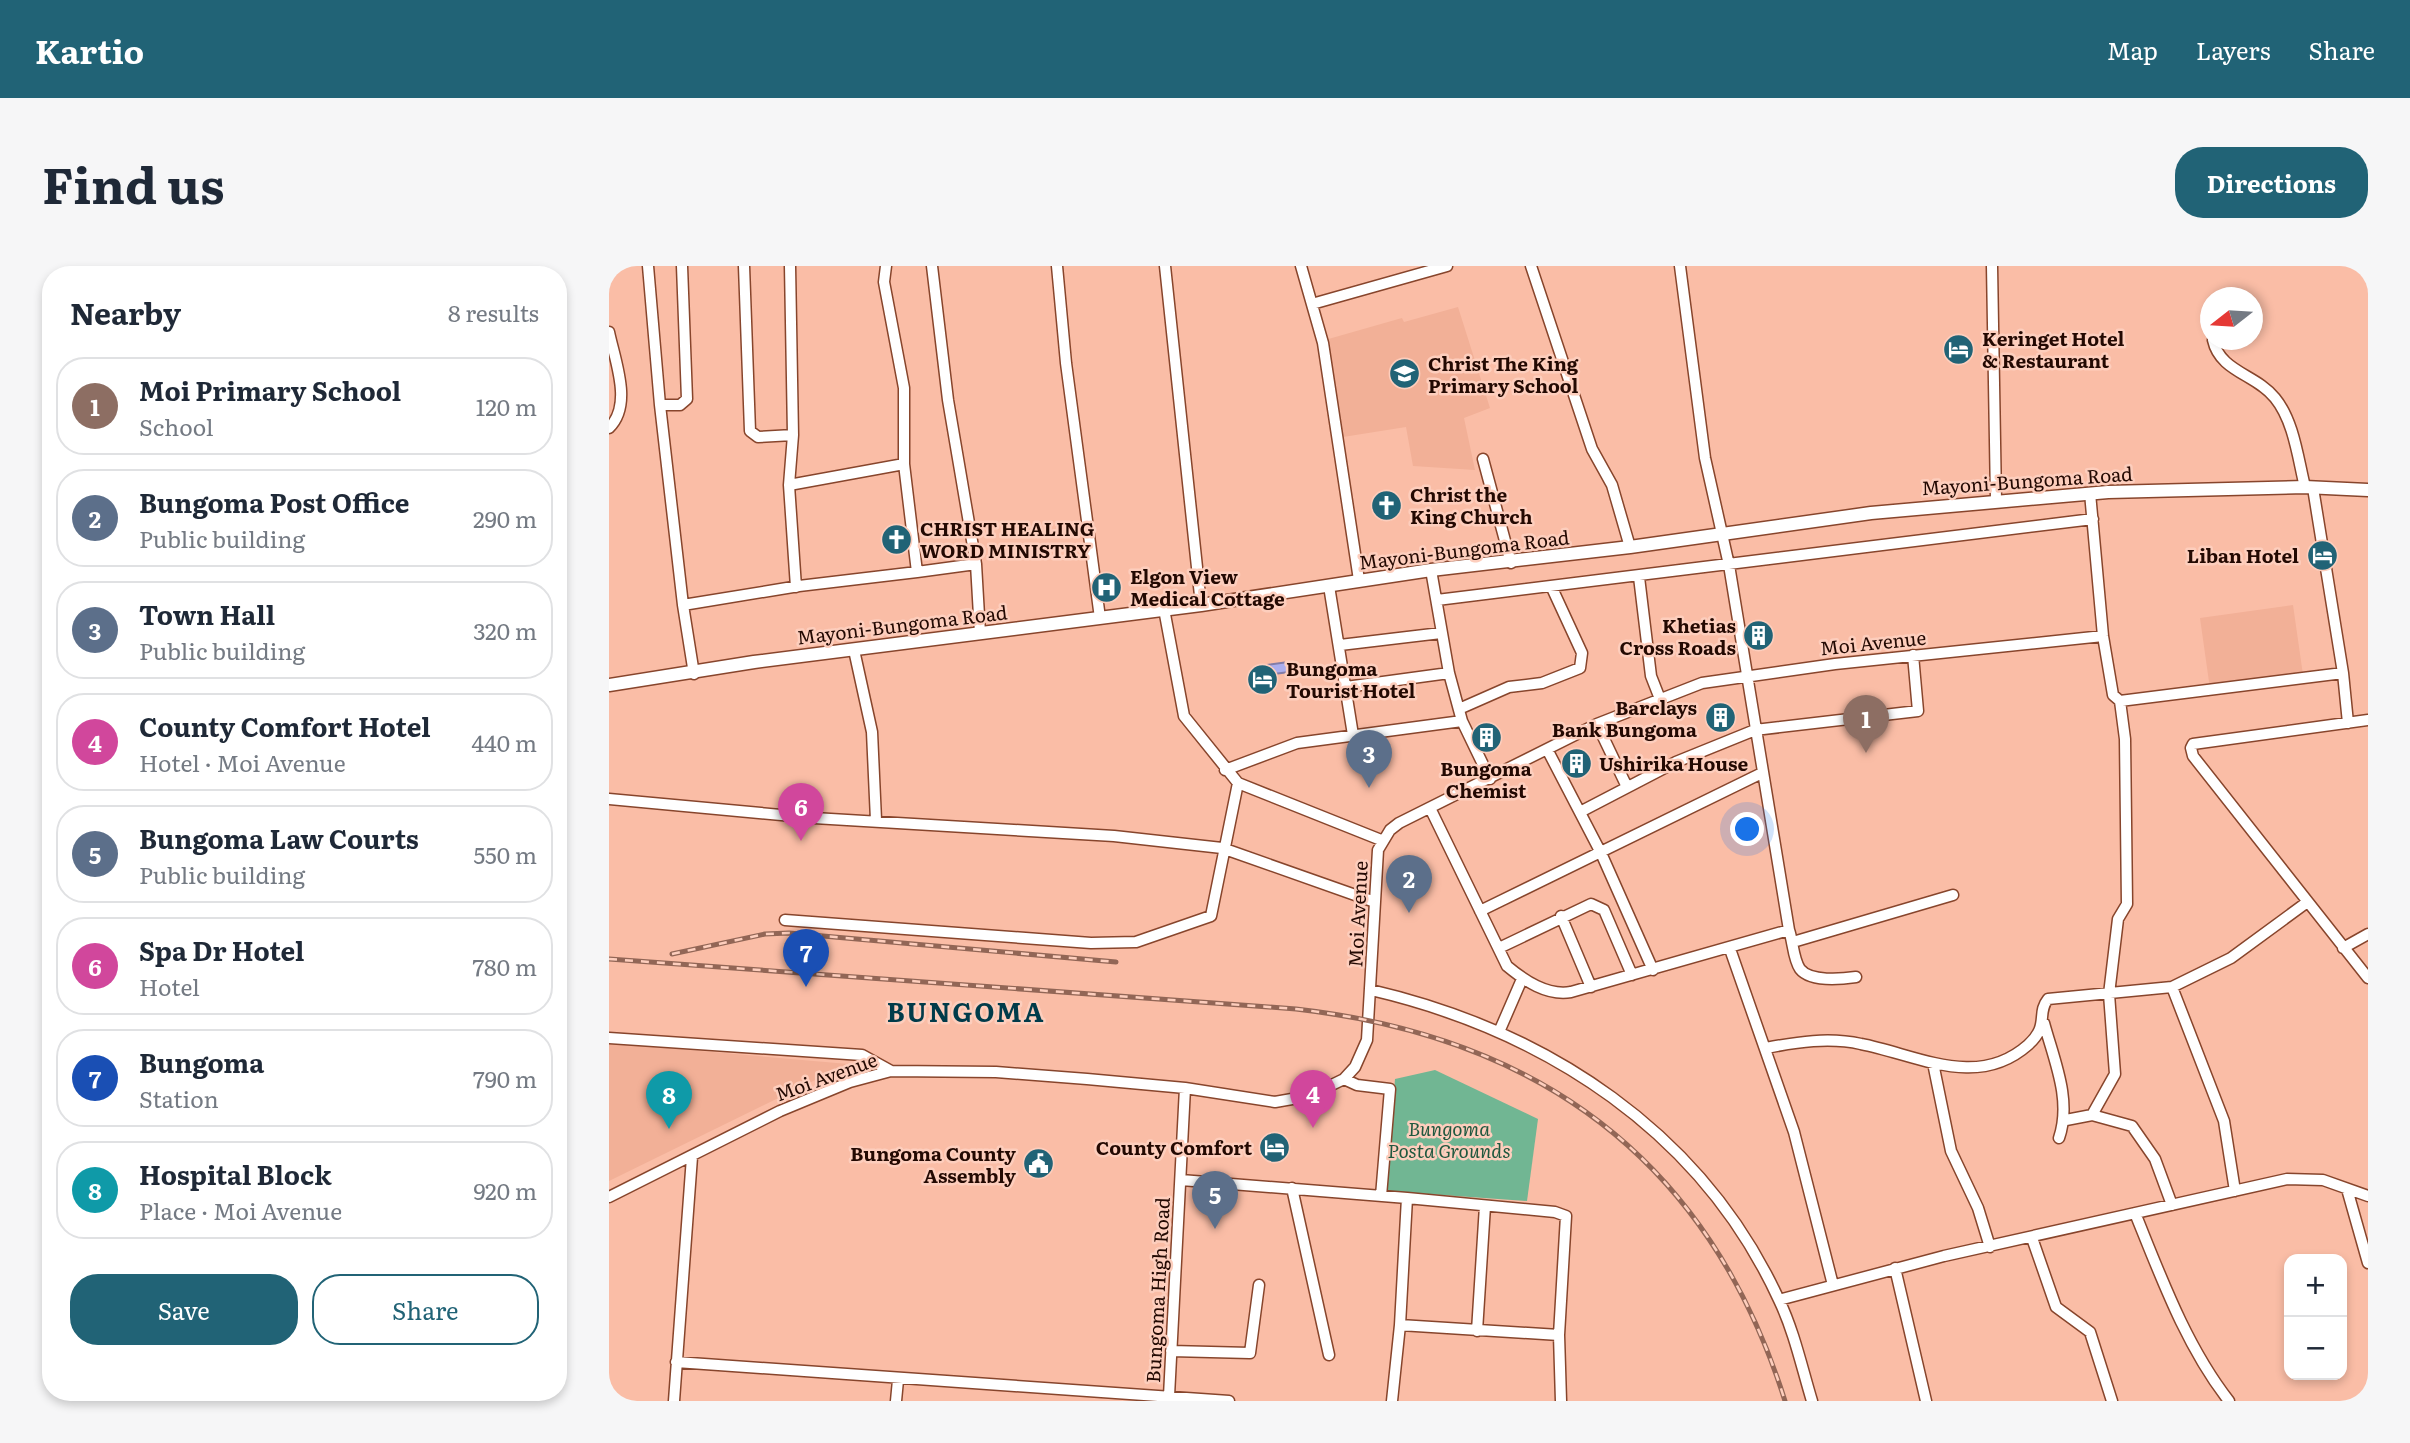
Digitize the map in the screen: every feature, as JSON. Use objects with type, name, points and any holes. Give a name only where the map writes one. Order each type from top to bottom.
[{"type":"main road","name":"Mayoni-Bungoma Road","points":[[609,685],[694,674],[754,662],[1201,605],[1431,570],[1511,563],[1722,533],[1996,500],[2090,493],[2309,487],[2368,490]]},
{"type":"street","points":[[648,266],[660,405],[683,605],[694,674]]},
{"type":"street","points":[[660,405],[680,405],[687,399],[682,266]]},
{"type":"street","points":[[744,266],[750,431],[758,438],[793,435]]},
{"type":"street","points":[[790,266],[793,435],[789,485],[796,587]]},
{"type":"street","points":[[886,266],[884,282],[904,388],[904,464],[917,572]]},
{"type":"street","points":[[932,266],[948,400],[976,564],[980,633]]},
{"type":"street","points":[[1057,266],[1066,363],[1085,486],[1100,618]]},
{"type":"street","points":[[1165,266],[1201,605]]},
{"type":"street","points":[[1301,266],[1323,343],[1359,580]]},
{"type":"street","points":[[1312,304],[1447,266]]},
{"type":"street","points":[[1531,266],[1592,449],[1612,485],[1630,547]]},
{"type":"street","points":[[1680,266],[1705,458],[1729,565],[1789,930],[1798,964],[1806,974],[1831,980],[1856,977]]},
{"type":"street","points":[[1992,266],[1996,500]]},
{"type":"street","points":[[609,332],[622,401],[617,418],[609,428]]},
{"type":"street","points":[[2218,350],[2222,360],[2258,380],[2277,399],[2287,420],[2309,487],[2343,673],[2348,723]]},
{"type":"street","points":[[1483,459],[1511,563]]},
{"type":"street","points":[[789,485],[904,464]]},
{"type":"street","points":[[2090,493],[2103,636],[2113,695],[2120,701],[2125,739],[2127,904],[2118,919],[2109,994],[2115,1074],[2092,1115]]},
{"type":"street","points":[[1437,600],[1552,588],[2093,519]]},
{"type":"street","points":[[683,605],[796,587],[976,564]]},
{"type":"street","points":[[1431,570],[1449,673],[1462,721],[1490,779]]},
{"type":"street","points":[[1639,577],[1651,676],[1660,699]]},
{"type":"street","points":[[1329,586],[1353,735]]},
{"type":"street","points":[[1459,709],[1509,687],[1542,683],[1580,668],[1583,653],[1552,588]]},
{"type":"street","points":[[1164,609],[1184,716],[1225,770],[1238,783],[1381,841]]},
{"type":"street","points":[[1340,645],[1441,633]]},
{"type":"street","name":"Moi Avenue","points":[[609,1198],[808,1098],[891,1071],[996,1072],[1185,1088],[1275,1102],[1301,1098],[1344,1079],[1355,1067],[1367,1040],[1378,850],[1381,841],[1399,823],[1548,751],[1597,724],[1702,683],[1746,675],[1913,655],[2103,636]]},
{"type":"street","points":[[854,650],[872,732],[876,820]]},
{"type":"street","points":[[1580,812],[1692,755],[1755,730],[1918,711],[1913,655]]},
{"type":"street","points":[[1346,687],[1449,673]]},
{"type":"street","points":[[2120,701],[2343,673]]},
{"type":"street","points":[[2368,720],[2193,744],[2191,748],[2193,756],[2306,903],[2368,978]]},
{"type":"street","points":[[1225,770],[1297,743],[1462,721]]},
{"type":"street","points":[[1597,724],[1627,787]]},
{"type":"street","points":[[1548,751],[1601,853],[1653,970]]},
{"type":"street","points":[[1480,911],[1762,773]]},
{"type":"street","points":[[785,920],[1091,943],[1136,942],[1211,916],[1222,848],[1238,783]]},
{"type":"street","points":[[609,799],[814,818],[1114,836],[1222,848],[1375,902]]},
{"type":"street","points":[[1430,808],[1507,966],[1522,979],[1553,993],[1591,987],[1789,930]]},
{"type":"street","points":[[1793,942],[1953,895]]},
{"type":"street","points":[[2059,1138],[2066,1120],[2064,1097],[2044,1023],[2044,1004],[2048,999],[2071,994],[2109,994],[2172,987],[2231,958],[2306,903]]},
{"type":"street","points":[[1499,948],[1561,916],[1591,904],[1604,910],[1632,975]]},
{"type":"street","points":[[1561,916],[1591,987]]},
{"type":"street","points":[[2343,948],[2368,934]]},
{"type":"street","points":[[1730,949],[1794,1132],[1833,1285]]},
{"type":"street","points":[[1499,1032],[1522,979]]},
{"type":"street","points":[[2172,987],[2224,1121],[2235,1191]]},
{"type":"street","points":[[1371,990],[1413,1000],[1499,1032],[1586,1077],[1659,1136],[1725,1210],[1779,1300],[1812,1401]]},
{"type":"street","points":[[1766,1048],[1803,1041],[1860,1043],[1933,1063],[1975,1069],[1990,1067],[2027,1046],[2042,1030],[2044,1023]]},
{"type":"street","points":[[609,1038],[862,1055],[891,1071]]},
{"type":"street","points":[[1933,1063],[1951,1151],[1978,1208],[1990,1247]]},
{"type":"street","points":[[1344,1079],[1357,1085],[1390,1089],[1381,1196]]},
{"type":"street","name":"Bungoma High Road","points":[[676,1362],[1080,1396],[1169,1396],[1185,1088]]},
{"type":"street","points":[[2066,1120],[2092,1115],[2132,1126],[2155,1159],[2172,1205]]},
{"type":"street","points":[[674,1401],[692,1157]]},
{"type":"street","points":[[1779,1300],[1895,1268],[2287,1178],[2323,1180],[2368,1196]]},
{"type":"street","points":[[1181,1180],[1407,1198],[1555,1212],[1566,1216],[1559,1335],[1561,1401]]},
{"type":"street","points":[[1292,1188],[1329,1355]]},
{"type":"street","points":[[2347,1188],[2368,1263]]},
{"type":"street","points":[[1392,1401],[1400,1325],[1407,1198]]},
{"type":"street","points":[[1477,1331],[1485,1206]]},
{"type":"street","points":[[2135,1213],[2178,1315],[2207,1371],[2229,1401]]},
{"type":"street","points":[[2032,1238],[2056,1307],[2089,1332],[2112,1401]]},
{"type":"street","points":[[1895,1268],[1926,1401]]},
{"type":"street","points":[[1171,1351],[1250,1353],[1259,1285]]},
{"type":"street","points":[[1400,1325],[1559,1335]]},
{"type":"street","points":[[896,1401],[898,1380]]},
{"type":"street","points":[[1169,1396],[1229,1401]]},
{"type":"shaded area","name":"Christ The King Primary School","points":[[1458,307],[1490,408],[1464,418],[1475,470],[1413,466],[1406,427],[1343,437],[1325,340],[1402,318],[1404,322]]},
{"type":"shaded area","name":"Elgon View Medical Cottage","points":[[1114,577],[1116,595],[1100,597],[1098,579]]},
{"type":"shaded area","points":[[2293,605],[2303,675],[2210,689],[2200,618]]},
{"type":"shaded area","points":[[609,1043],[848,1064],[609,1181]]},
{"type":"green space","name":"Bungoma Posta Grounds","points":[[1435,1070],[1538,1119],[1527,1201],[1386,1191],[1395,1079]]},
{"type":"water","points":[[1288,662],[1292,667],[1289,672],[1267,675],[1266,665]]},
{"type":"railway","points":[[672,954],[765,934],[789,933],[1116,962]]},
{"type":"railway","points":[[609,959],[1296,1009],[1385,1024],[1466,1048],[1539,1082],[1605,1126],[1662,1179],[1712,1243],[1753,1317],[1785,1401]]},
{"type":"place","name":"Keringet Hotel & Restaurant","points":[[1959,349]]},
{"type":"place","name":"Christ The King Primary School","points":[[1405,374]]},
{"type":"place","name":"Christ the King Church","points":[[1387,505]]},
{"type":"place","name":"CHRIST HEALING WORD MINISTRY","points":[[897,539]]},
{"type":"place","name":"Liban Hotel","points":[[2322,555]]},
{"type":"place","name":"Elgon View Medical Cottage","points":[[1107,587]]},
{"type":"place","name":"Khetias Cross Roads","points":[[1759,636]]},
{"type":"place","name":"Bungoma Tourist Hotel","points":[[1263,679]]},
{"type":"place","name":"Barclays Bank Bungoma","points":[[1720,718]]},
{"type":"place","name":"Bungoma Chemist","points":[[1486,737]]},
{"type":"place","name":"Moi Primary School","points":[[1866,753]]},
{"type":"place","name":"Ushirika House","points":[[1576,763]]},
{"type":"place","name":"Town Hall","points":[[1369,788]]},
{"type":"place","name":"Spa Dr Hotel","points":[[801,841]]},
{"type":"place","name":"Bungoma Post Office","points":[[1409,913]]},
{"type":"place","name":"Bungoma","points":[[806,987]]},
{"type":"place","name":"County Comfort Hotel","points":[[1313,1128]]},
{"type":"place","name":"Hospital Block","points":[[669,1129]]},
{"type":"place","name":"County Comfort","points":[[1275,1147]]},
{"type":"place","name":"Bungoma County Assembly","points":[[1039,1164]]},
{"type":"place","name":"Bungoma Law Courts","points":[[1215,1229]]},
{"type":"district","name":"BUNGOMA","points":[[966,1010]]}]
